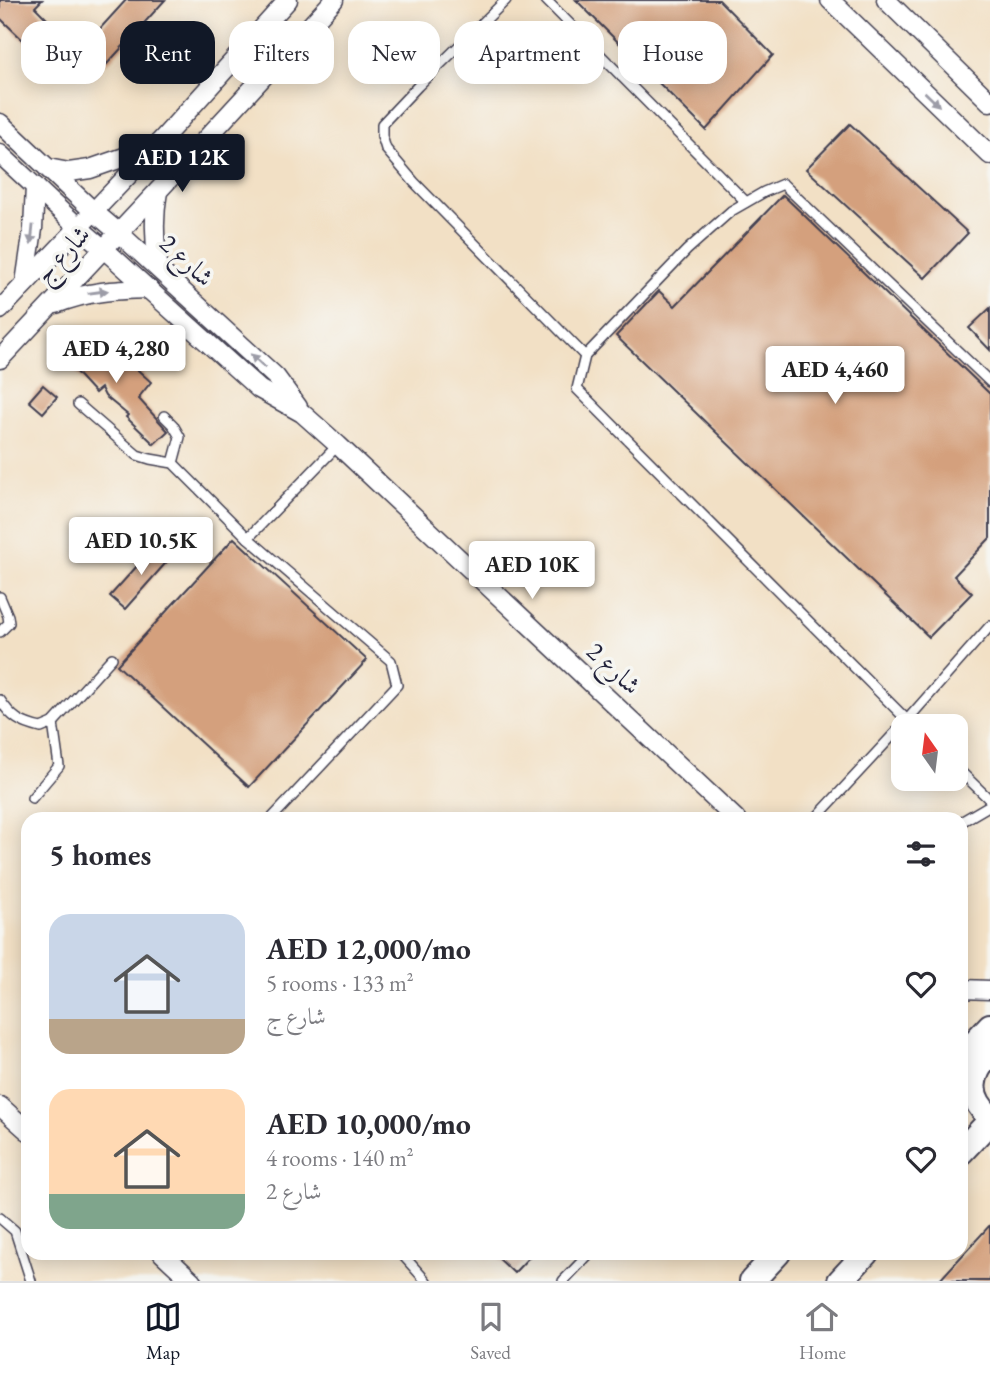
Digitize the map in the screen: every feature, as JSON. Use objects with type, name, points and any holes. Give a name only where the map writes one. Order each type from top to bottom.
[{"type":"street","name":"شارع ج","points":[[0,310],[156,146],[288,0]]},
{"type":"street","name":"شارع ج","points":[[0,359],[334,0]]},
{"type":"street","points":[[830,0],[990,155]]},
{"type":"street","points":[[886,0],[989,97]]},
{"type":"street","name":"شارع 2","points":[[0,123],[276,377],[302,413]]},
{"type":"street","points":[[48,167],[69,172],[90,169],[156,146]]},
{"type":"street","name":"شارع 2","points":[[0,154],[259,389],[302,413],[338,445],[728,812]]},
{"type":"street","points":[[24,284],[33,229],[34,186]]},
{"type":"street","points":[[158,191],[153,228],[159,269]]},
{"type":"street","points":[[50,306],[96,291],[149,289]]},
{"type":"street","points":[[968,989],[990,990]]},
{"type":"street","points":[[968,1050],[990,1026]]},
{"type":"street","points":[[968,1144],[990,1119],[975,1098],[973,1087],[975,1074],[990,1053]]},
{"type":"street","points":[[0,1106],[21,1125]]},
{"type":"street","points":[[170,1260],[192,1281]]},
{"type":"street","points":[[752,1281],[772,1260]]},
{"type":"street","points":[[840,1281],[860,1260]]},
{"type":"lane","points":[[506,0],[382,124],[382,136],[386,149],[414,182],[585,356]]},
{"type":"lane","points":[[546,0],[746,202]]},
{"type":"lane","points":[[901,714],[577,389],[585,356],[687,250],[731,211],[783,184],[990,382]]},
{"type":"lane","points":[[78,404],[137,455],[173,463],[248,538],[391,661],[397,685],[278,812]]},
{"type":"lane","points":[[164,416],[180,437],[173,463]]},
{"type":"lane","points":[[248,538],[338,445]]},
{"type":"lane","points":[[0,597],[9,623],[0,632]]},
{"type":"lane","points":[[917,714],[990,626]]},
{"type":"lane","points":[[0,701],[11,715],[24,724],[41,728],[53,723],[112,658]]},
{"type":"lane","points":[[32,798],[59,766],[53,723]]},
{"type":"lane","points":[[822,812],[891,742]]},
{"type":"lane","points":[[968,779],[990,802],[968,817]]},
{"type":"lane","points":[[0,1218],[15,1231],[21,1250]]},
{"type":"lane","points":[[24,1260],[31,1281]]},
{"type":"lane","points":[[407,1260],[426,1281]]},
{"type":"lane","points":[[563,1281],[583,1260]]},
{"type":"building","points":[[0,0],[42,0],[35,7],[49,21],[21,21],[21,38],[0,18]]},
{"type":"building","points":[[126,0],[165,0],[146,21],[120,21],[120,50],[107,64],[106,22]]},
{"type":"building","points":[[576,0],[719,0],[773,55],[706,130],[660,84],[727,84],[727,21],[618,21],[618,42],[604,28],[604,21],[597,21]]},
{"type":"building","points":[[850,124],[968,233],[925,278],[806,169]]},
{"type":"building","points":[[783,195],[990,394],[990,538],[954,576],[972,593],[929,637],[616,336],[659,291],[675,306]]},
{"type":"building","points":[[990,308],[990,350],[969,328]]},
{"type":"building","points":[[81,337],[108,363],[118,352],[151,382],[139,399],[168,431],[154,444],[126,417],[128,415],[105,396],[101,388],[95,393],[62,357]]},
{"type":"building","points":[[43,385],[57,397],[43,413],[29,401]]},
{"type":"building","points":[[234,538],[367,660],[249,787],[117,665]]},
{"type":"building","points":[[157,544],[171,557],[125,609],[110,596]]},
{"type":"building","points":[[990,1225],[990,1281],[939,1281],[958,1260],[968,1260],[968,1249]]},
{"type":"building","points":[[500,1260],[526,1260],[514,1273]]}]
